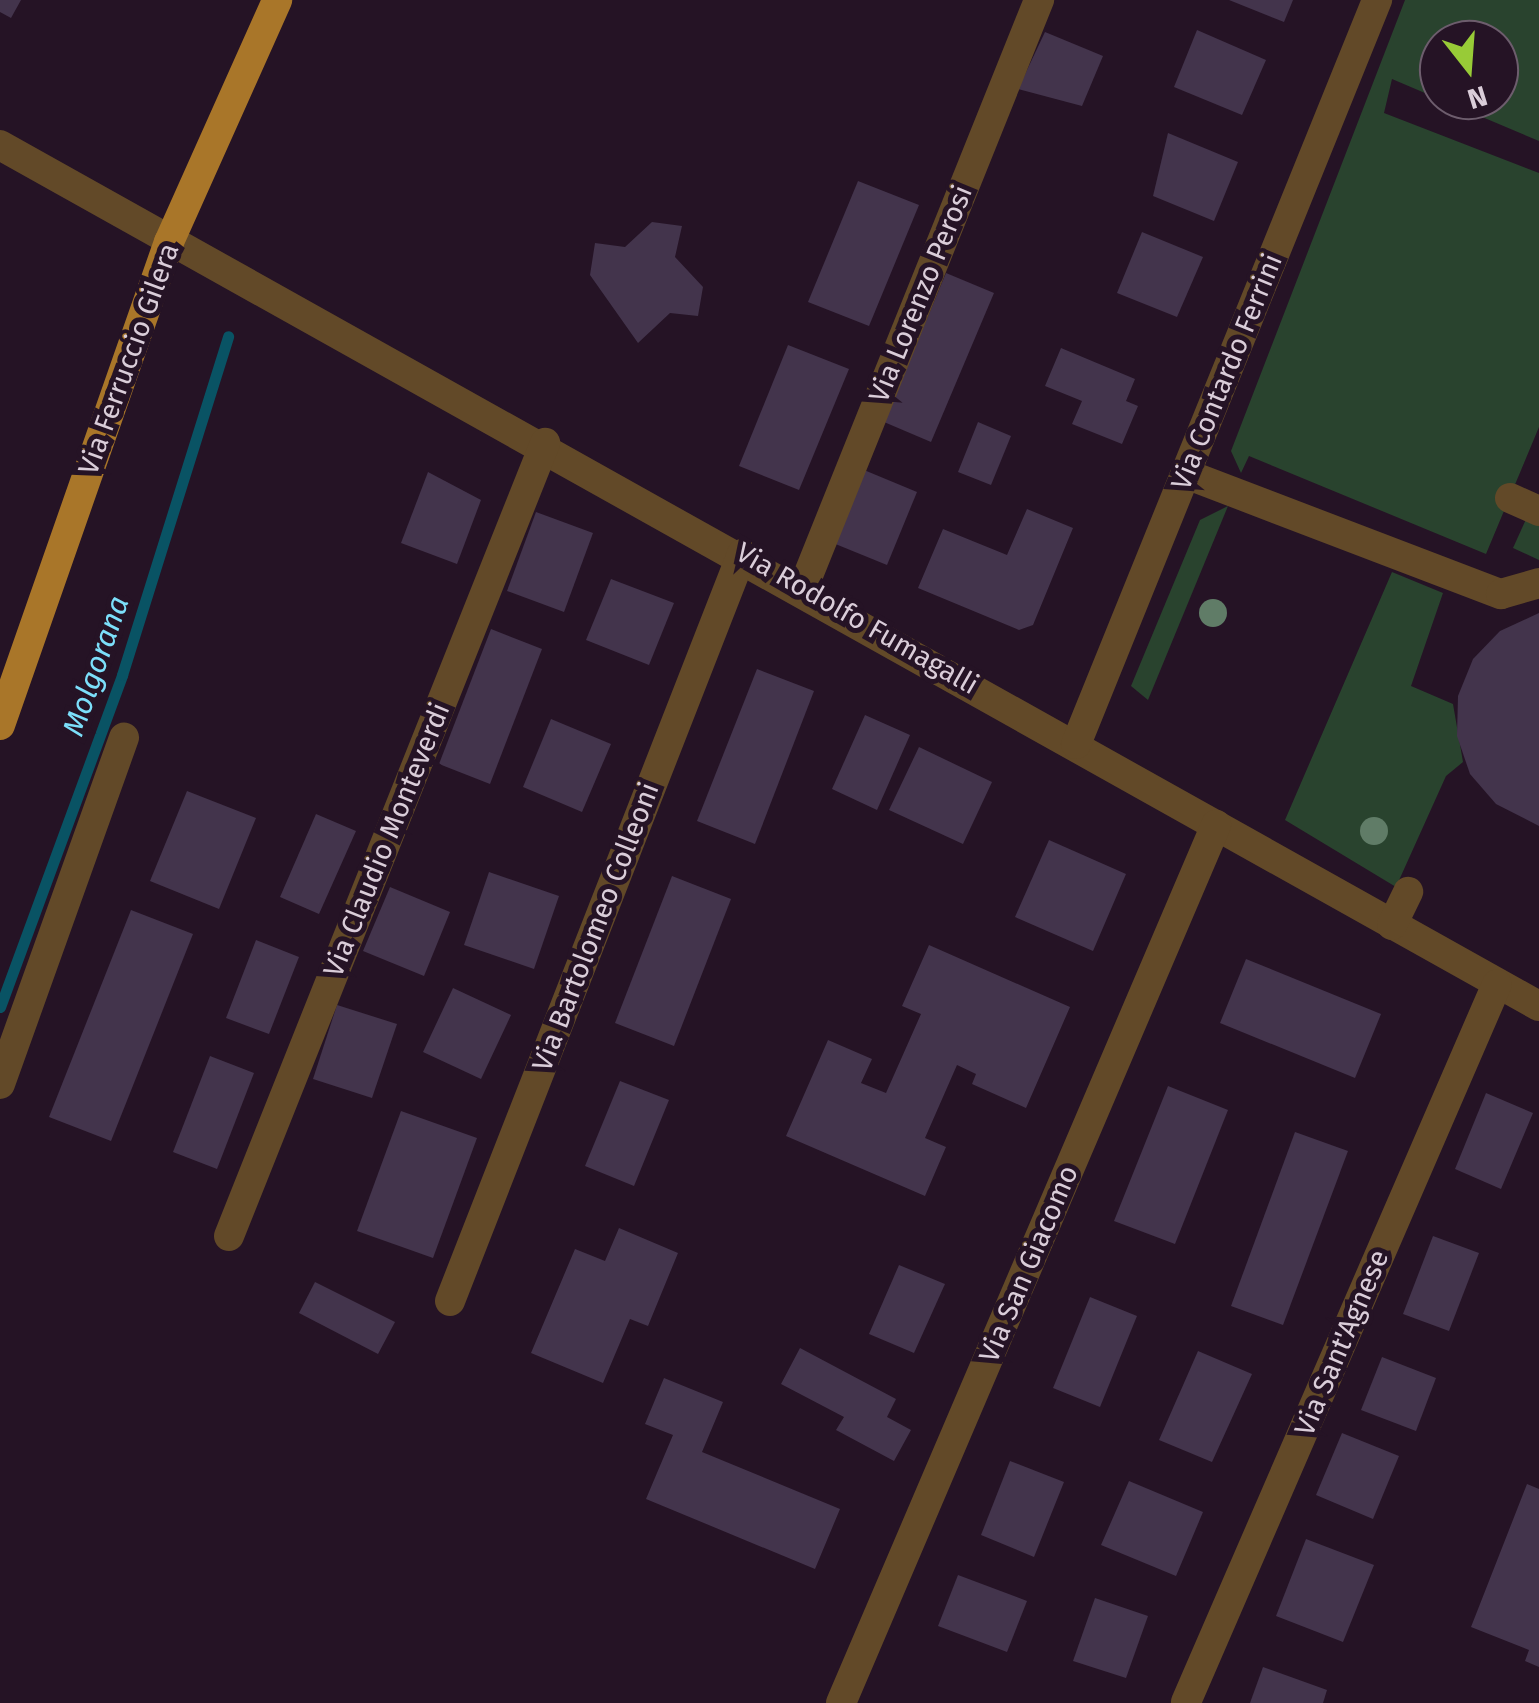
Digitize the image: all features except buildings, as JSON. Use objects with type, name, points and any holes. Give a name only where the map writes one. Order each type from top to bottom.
[{"type":"main road","name":"Via Ferruccio Gilera","points":[[0,725],[170,242],[277,0]]},
{"type":"street","name":"Via Lorenzo Perosi","points":[[802,588],[1039,0]]},
{"type":"street","name":"Via Contardo Ferrini","points":[[1076,744],[1377,0]]},
{"type":"street","name":"Via Rodolfo Fumagalli","points":[[0,145],[170,242],[545,443],[1539,1006]]},
{"type":"street","name":"Via Claudio Monteverdi","points":[[229,1236],[545,443]]},
{"type":"street","points":[[1186,474],[1501,594],[1539,583]]},
{"type":"street","points":[[1510,498],[1539,510]]},
{"type":"street","name":"Via Bartolomeo Colleoni","points":[[450,1301],[742,554]]},
{"type":"street","points":[[0,1084],[124,737]]},
{"type":"street","name":"Via San Giacomo","points":[[841,1703],[1216,825]]},
{"type":"street","points":[[1392,925],[1408,892]]},
{"type":"street","name":"Via Sant'Agnese","points":[[1186,1702],[1497,984]]},
{"type":"green space","points":[[1405,0],[1539,0],[1539,141],[1489,120],[1519,120],[1519,20],[1419,20],[1419,90],[1392,79],[1384,113],[1539,173],[1539,427],[1486,554],[1249,456],[1241,473],[1231,451]]},
{"type":"green space","points":[[1228,506],[1148,700],[1131,686],[1200,520]]},
{"type":"green space","points":[[1527,517],[1539,523],[1539,560],[1513,548]]},
{"type":"green space","points":[[1392,572],[1443,593],[1411,686],[1453,704],[1463,762],[1446,776],[1396,887],[1285,820]]},
{"type":"waterway","name":"Molgorana","points":[[0,1007],[122,675],[228,336]]}]
